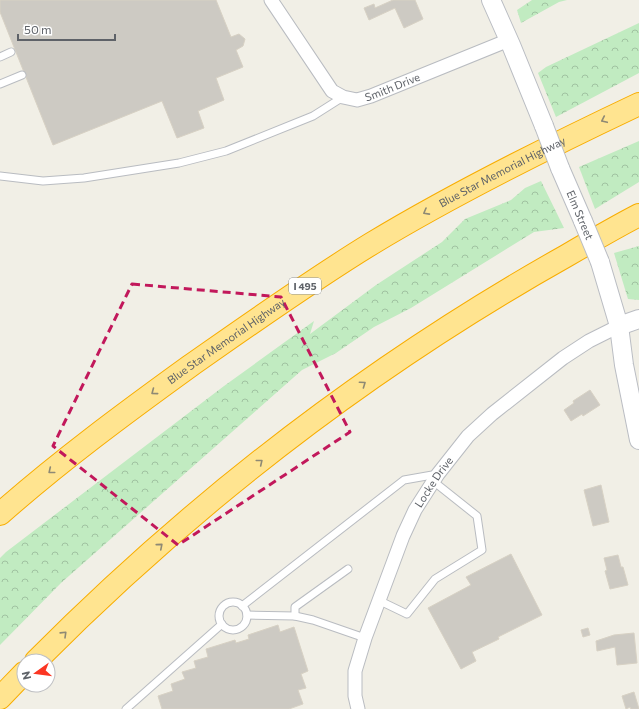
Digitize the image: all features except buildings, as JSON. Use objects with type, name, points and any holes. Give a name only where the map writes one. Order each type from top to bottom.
[{"type":"highway","name":"Blue Star Memorial Highway","points":[[0,514],[86,444],[162,386],[320,276],[371,244],[462,193],[579,132],[639,104]]},
{"type":"highway","points":[[44,653],[93,605],[180,528],[311,422],[398,360],[471,312],[537,272],[639,215]]},
{"type":"highway","points":[[0,698],[16,681]]},
{"type":"street","points":[[272,0],[332,90],[343,97]]},
{"type":"street","name":"Elm Street","points":[[491,0],[509,40],[560,168],[600,262],[619,326],[623,359],[639,440]]},
{"type":"street","name":"Smith Drive","points":[[343,97],[357,100],[370,96],[509,40]]},
{"type":"street","points":[[619,326],[639,319]]},
{"type":"street","name":"Locke Drive","points":[[358,709],[355,671],[365,638],[403,536],[415,510],[436,477],[468,436],[492,414],[563,358],[589,341],[619,326]]},
{"type":"lane","points":[[0,57],[11,52]]},
{"type":"lane","points":[[0,84],[22,75]]},
{"type":"lane","points":[[0,176],[48,181],[84,178],[178,163],[226,151],[313,116],[343,97]]},
{"type":"lane","points":[[242,606],[404,480],[436,477],[477,516],[482,550],[434,579],[406,614],[378,600]]},
{"type":"lane","points":[[295,616],[295,607],[348,569]]},
{"type":"lane","points":[[231,602],[236,602],[242,606],[247,615],[246,621],[239,628],[230,629],[222,624],[219,615],[223,606],[231,602]]},
{"type":"lane","points":[[247,615],[295,616],[313,620],[365,638]]},
{"type":"lane","points":[[126,709],[222,624]]},
{"type":"highlighted area","points":[[132,284],[281,297],[350,432],[178,545],[53,446]]},
{"type":"green space","points":[[532,0],[567,0],[559,2],[521,23],[517,10]]},
{"type":"green space","points":[[639,23],[639,73],[556,117],[538,73],[546,67]]},
{"type":"green space","points":[[639,141],[639,182],[595,209],[579,167]]},
{"type":"green space","points":[[541,181],[564,228],[534,232],[411,308],[374,327],[336,353],[302,370],[61,583],[0,645],[0,558],[6,552],[224,386],[314,321],[310,334],[376,285],[442,242],[465,219],[511,200],[525,188]]},
{"type":"green space","points":[[639,246],[639,300],[628,299],[614,253]]}]
